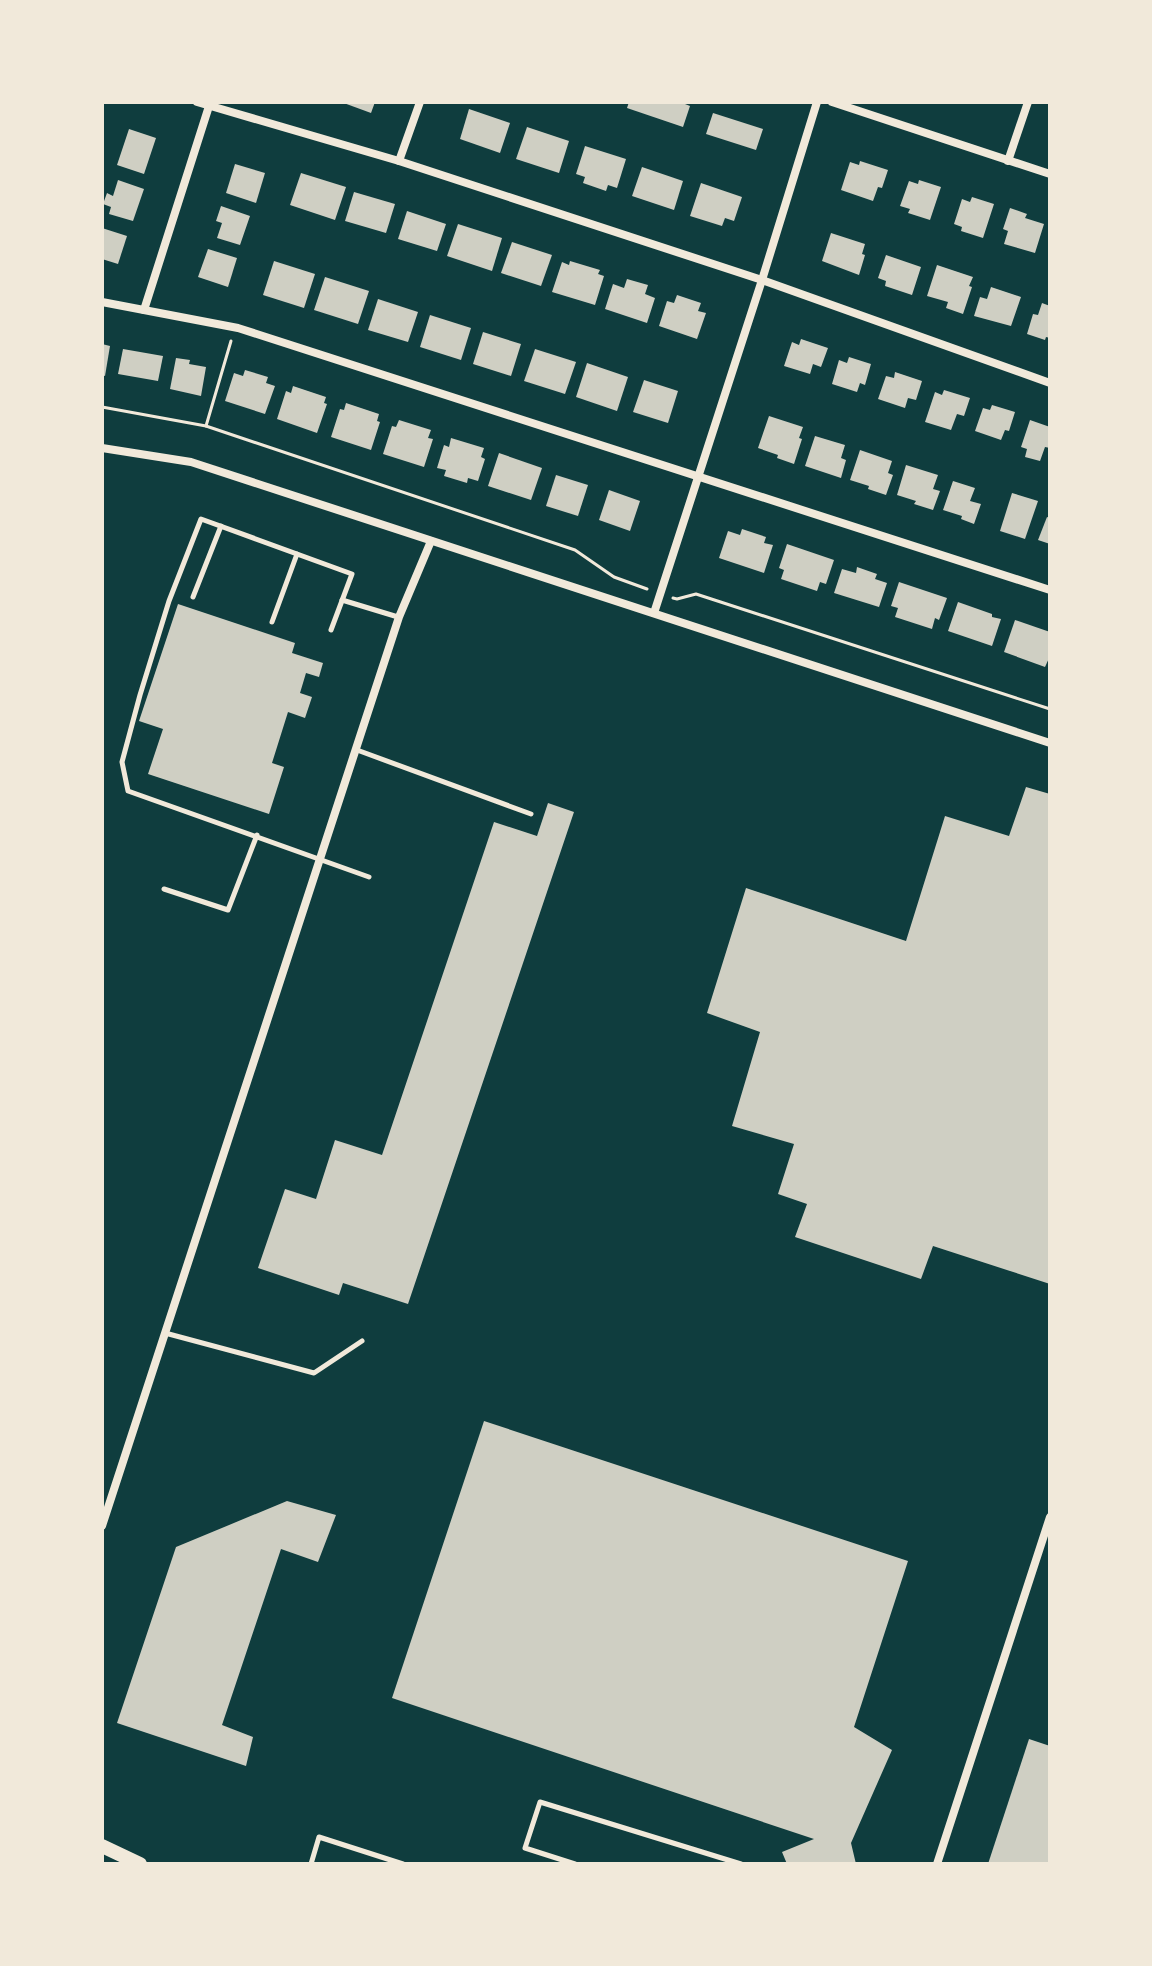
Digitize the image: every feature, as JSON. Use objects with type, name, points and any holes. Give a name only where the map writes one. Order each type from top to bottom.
[{"type":"main road","points":[[102,1846],[140,1864]]},
{"type":"street","points":[[197,102],[399,161],[762,280],[1050,383]]},
{"type":"street","points":[[399,161],[420,102]]},
{"type":"street","points":[[654,613],[817,102]]},
{"type":"street","points":[[832,102],[1050,174]]},
{"type":"street","points":[[1008,161],[1028,102]]},
{"type":"street","points":[[144,310],[209,104]]},
{"type":"street","points":[[102,302],[238,328],[1050,590]]},
{"type":"street","points":[[102,448],[191,462],[1050,743]]},
{"type":"street","points":[[102,1526],[399,617],[431,541]]},
{"type":"street","points":[[937,1864],[1050,1517]]},
{"type":"lane","points":[[331,630],[352,574],[201,519],[169,601],[122,762],[128,791],[369,877]]},
{"type":"lane","points":[[193,597],[221,526]]},
{"type":"lane","points":[[272,622],[297,554]]},
{"type":"lane","points":[[342,600],[399,617]]},
{"type":"lane","points":[[357,750],[531,814]]},
{"type":"lane","points":[[164,889],[228,910],[257,835]]},
{"type":"lane","points":[[165,1333],[314,1373],[362,1341]]},
{"type":"lane","points":[[575,1864],[525,1848],[540,1802],[741,1864]]},
{"type":"lane","points":[[311,1864],[319,1837],[403,1864]]},
{"type":"path","points":[[206,426],[231,339]]},
{"type":"path","points":[[102,407],[206,426],[575,550],[614,577],[638,586]]},
{"type":"path","points":[[677,599],[696,594],[1050,709]]},
{"type":"building","points":[[341,102],[375,102],[371,113]]},
{"type":"building","points":[[629,102],[680,102],[690,106],[683,127],[627,108]]},
{"type":"building","points":[[469,109],[510,123],[500,153],[460,139]]},
{"type":"building","points":[[713,113],[763,129],[756,150],[706,134]]},
{"type":"building","points":[[527,127],[569,141],[559,173],[516,159]]},
{"type":"building","points":[[129,129],[156,138],[144,174],[117,165]]},
{"type":"building","points":[[585,146],[626,159],[617,188],[608,185],[606,191],[583,183],[585,177],[576,174]]},
{"type":"building","points":[[860,161],[888,170],[882,188],[878,187],[873,201],[841,190],[850,162],[859,165]]},
{"type":"building","points":[[235,164],[265,173],[256,203],[226,193]]},
{"type":"building","points":[[642,167],[683,181],[674,210],[632,196]]},
{"type":"building","points":[[301,173],[346,187],[335,220],[290,205]]},
{"type":"building","points":[[118,180],[144,189],[133,221],[109,214],[111,207],[103,204],[107,193],[113,196]]},
{"type":"building","points":[[919,180],[941,187],[930,220],[908,213],[910,209],[900,206],[909,181],[918,184]]},
{"type":"building","points":[[701,183],[742,197],[734,221],[725,218],[722,226],[690,216]]},
{"type":"building","points":[[354,192],[395,204],[386,233],[345,221]]},
{"type":"building","points":[[972,197],[994,204],[983,238],[961,231],[962,227],[954,224],[962,199],[970,202]]},
{"type":"building","points":[[221,206],[250,216],[240,245],[217,238],[222,223],[216,221]]},
{"type":"building","points":[[1010,208],[1027,214],[1025,218],[1044,224],[1035,253],[1004,244],[1008,231],[1003,229]]},
{"type":"building","points":[[407,211],[446,224],[437,251],[398,239]]},
{"type":"building","points":[[458,224],[502,238],[492,271],[447,256]]},
{"type":"building","points":[[102,228],[127,236],[118,264],[102,259]]},
{"type":"building","points":[[831,233],[865,244],[859,275],[822,261]]},
{"type":"building","points":[[512,242],[552,255],[541,286],[501,273]]},
{"type":"building","points":[[208,249],[237,258],[228,287],[198,277]]},
{"type":"building","points":[[886,255],[921,267],[912,295],[885,286],[886,281],[878,278]]},
{"type":"building","points":[[274,261],[315,274],[304,308],[263,295]]},
{"type":"building","points":[[570,261],[600,270],[598,274],[604,276],[595,305],[552,292],[562,262],[569,265]]},
{"type":"building","points":[[937,265],[973,277],[963,314],[946,308],[948,302],[927,296]]},
{"type":"building","points":[[325,277],[369,291],[358,324],[314,310]]},
{"type":"building","points":[[627,279],[648,285],[645,294],[655,298],[647,323],[605,309],[613,284],[624,288]]},
{"type":"building","points":[[991,287],[1021,297],[1011,326],[974,316],[980,297],[987,299]]},
{"type":"building","points":[[677,295],[701,303],[698,311],[706,313],[697,339],[659,326],[667,301],[674,303]]},
{"type":"building","points":[[378,299],[418,312],[408,342],[368,330]]},
{"type":"building","points":[[1042,303],[1050,306],[1050,338],[1046,337],[1045,340],[1027,334],[1033,314],[1038,315]]},
{"type":"building","points":[[430,315],[471,328],[461,360],[420,347]]},
{"type":"building","points":[[483,332],[521,344],[511,376],[473,364]]},
{"type":"building","points":[[801,339],[828,348],[821,367],[813,364],[810,374],[784,366],[792,342],[799,345]]},
{"type":"building","points":[[102,344],[110,346],[105,376],[102,375]]},
{"type":"building","points":[[123,349],[163,356],[158,381],[118,374]]},
{"type":"building","points":[[535,349],[576,362],[565,394],[524,381]]},
{"type":"building","points":[[849,357],[871,364],[865,385],[860,383],[857,392],[832,384],[839,360],[847,363]]},
{"type":"building","points":[[176,358],[206,367],[201,396],[170,389]]},
{"type":"building","points":[[587,363],[628,377],[617,411],[576,397]]},
{"type":"building","points":[[245,370],[268,377],[266,383],[275,386],[265,414],[225,401],[234,373],[243,376]]},
{"type":"building","points":[[895,372],[922,381],[916,400],[908,398],[905,408],[878,399],[886,376],[894,378]]},
{"type":"building","points":[[644,380],[678,391],[668,423],[633,412]]},
{"type":"building","points":[[293,386],[326,397],[324,403],[327,404],[317,433],[277,419],[286,391],[291,393]]},
{"type":"building","points":[[944,390],[970,398],[964,416],[957,414],[951,430],[925,422],[935,392],[942,395]]},
{"type":"building","points":[[346,403],[379,414],[377,421],[380,422],[371,450],[331,437],[340,409],[344,410]]},
{"type":"building","points":[[992,405],[1015,412],[1009,431],[1005,430],[1001,440],[975,431],[983,408],[990,410]]},
{"type":"building","points":[[769,416],[803,427],[794,464],[758,448]]},
{"type":"building","points":[[399,420],[431,430],[428,438],[433,439],[424,467],[383,454],[392,426],[396,427]]},
{"type":"building","points":[[1030,420],[1050,427],[1050,448],[1045,447],[1040,461],[1025,457],[1027,449],[1021,447]]},
{"type":"building","points":[[815,436],[845,445],[841,458],[846,460],[841,478],[805,466]]},
{"type":"building","points":[[451,438],[484,448],[481,457],[485,459],[478,481],[468,478],[467,483],[444,476],[446,470],[437,468],[444,445],[449,447]]},
{"type":"building","points":[[860,450],[892,461],[888,473],[893,475],[886,495],[850,480]]},
{"type":"building","points":[[499,453],[542,468],[531,500],[488,486]]},
{"type":"building","points":[[906,465],[938,475],[933,489],[940,491],[933,510],[897,495]]},
{"type":"building","points":[[556,475],[588,485],[578,516],[546,506]]},
{"type":"building","points":[[953,481],[975,488],[970,501],[981,504],[974,524],[943,510]]},
{"type":"building","points":[[609,490],[640,501],[630,531],[599,520]]},
{"type":"building","points":[[1012,493],[1038,501],[1025,539],[1000,531]]},
{"type":"building","points":[[1047,517],[1050,518],[1050,544],[1038,540]]},
{"type":"building","points":[[742,529],[766,537],[764,543],[773,545],[764,573],[719,558],[728,531],[740,535]]},
{"type":"building","points":[[787,544],[834,560],[826,584],[820,582],[817,591],[781,579],[784,570],[779,568]]},
{"type":"building","points":[[857,567],[877,574],[875,579],[887,583],[879,607],[834,593],[842,569],[856,573]]},
{"type":"building","points":[[899,582],[947,598],[932,629],[895,617],[898,608],[891,606]]},
{"type":"building","points":[[958,602],[1001,619],[992,646],[948,631]]},
{"type":"building","points":[[178,604],[295,643],[292,653],[323,663],[319,677],[306,673],[300,693],[312,697],[305,718],[288,712],[272,763],[284,767],[269,814],[148,774],[163,729],[139,721]]},
{"type":"building","points":[[1015,620],[1050,632],[1050,656],[1045,667],[1004,652]]},
{"type":"building","points":[[1026,787],[1050,794],[1050,1284],[933,1246],[921,1279],[795,1237],[807,1204],[778,1194],[794,1144],[732,1126],[760,1032],[707,1013],[746,888],[906,941],[945,816],[1009,836]]},
{"type":"building","points":[[548,803],[574,812],[408,1304],[343,1283],[339,1295],[258,1268],[285,1189],[316,1199],[335,1140],[382,1155],[494,822],[537,836]]},
{"type":"building","points":[[484,1421],[908,1561],[854,1727],[892,1750],[851,1843],[856,1864],[787,1864],[782,1852],[814,1839],[392,1698]]},
{"type":"building","points":[[287,1501],[336,1515],[318,1562],[281,1549],[222,1725],[253,1737],[246,1766],[117,1723],[176,1547]]},
{"type":"building","points":[[1029,1739],[1050,1746],[1050,1864],[988,1864]]}]
